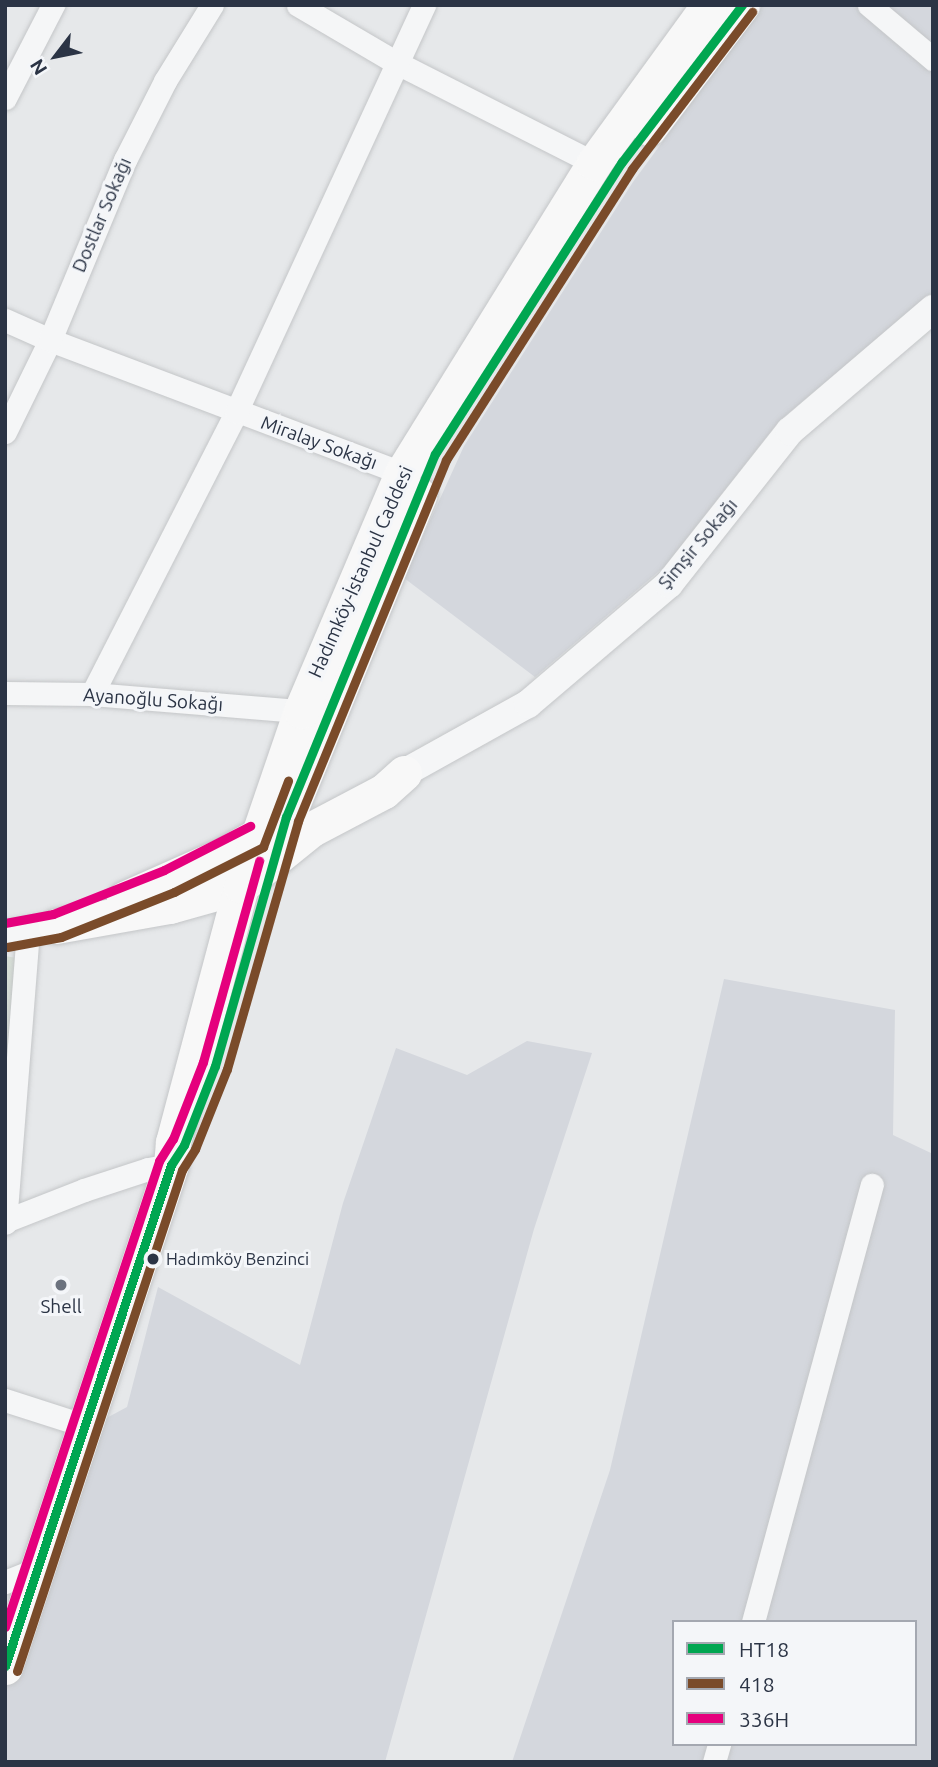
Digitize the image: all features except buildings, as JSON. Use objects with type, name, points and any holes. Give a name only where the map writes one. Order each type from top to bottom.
[{"type":"main road","name":"Hadımköy-İstanbul Caddesi","points":[[171,1165],[184,1145],[215,1066],[264,850],[301,711],[402,474],[594,163],[709,5]]},
{"type":"main road","name":"Hadımköy-İstanbul Caddesi","points":[[5,1667],[171,1165],[173,1142],[241,886],[286,817],[435,454],[622,162],[742,5]]},
{"type":"main road","points":[[286,817],[324,799],[404,773]]},
{"type":"main road","points":[[30,931],[264,850],[384,792],[404,773]]},
{"type":"main road","points":[[30,931],[170,906],[241,886]]},
{"type":"street","points":[[5,98],[53,5]]},
{"type":"street","name":"Dostlar Sokağı","points":[[5,432],[50,340],[125,160],[165,81],[212,5]]},
{"type":"street","points":[[298,5],[397,63],[594,163]]},
{"type":"street","points":[[92,694],[236,412],[424,5]]},
{"type":"street","points":[[869,5],[933,58]]},
{"type":"street","name":"Şimşir Sokağı","points":[[404,773],[528,704],[669,584],[790,431],[933,309]]},
{"type":"street","name":"Miralay Sokağı","points":[[5,320],[50,340],[98,356],[236,412],[402,474]]},
{"type":"street","name":"Ayanoğlu Sokağı","points":[[5,693],[92,694],[301,711]]},
{"type":"street","points":[[30,931],[5,1221],[84,1190],[148,1169],[171,1165]]},
{"type":"street","points":[[754,1620],[872,1185]]},
{"type":"street","points":[[5,1400],[83,1425]]},
{"type":"street","points":[[5,1582],[37,1569]]},
{"type":"shaded area","points":[[763,5],[933,5],[933,292],[779,421],[665,566],[535,677],[404,578],[464,446],[633,182]]},
{"type":"shaded area","points":[[5,956],[23,959],[5,1089]]},
{"type":"shaded area","points":[[724,979],[895,1010],[893,1135],[933,1154],[933,1762],[512,1762],[610,1470]]},
{"type":"shaded area","points":[[527,1041],[592,1053],[534,1229],[385,1762],[5,1762],[5,1682],[101,1421],[127,1407],[158,1287],[300,1365],[343,1203],[396,1048],[467,1075]]},
{"type":"transit line","name":"HT18","points":[[5,1666],[171,1165],[184,1145],[215,1066],[286,817],[435,454],[622,162],[742,5]]},
{"type":"transit line","name":"418","points":[[17,1671],[182,1170],[195,1149],[227,1069],[298,821],[446,460],[632,169],[752,12]]},
{"type":"transit line","name":"418","points":[[7,947],[61,937],[174,892],[263,847],[288,781]]},
{"type":"transit line","name":"336H","points":[[5,923],[53,914],[164,870],[250,826]]},
{"type":"transit line","name":"336H","points":[[5,1627],[159,1161],[173,1139],[203,1062],[259,861]]},
{"type":"place","name":"Hadımköy Benzinci","points":[[153,1259]]},
{"type":"place","name":"Shell","points":[[61,1285]]}]
